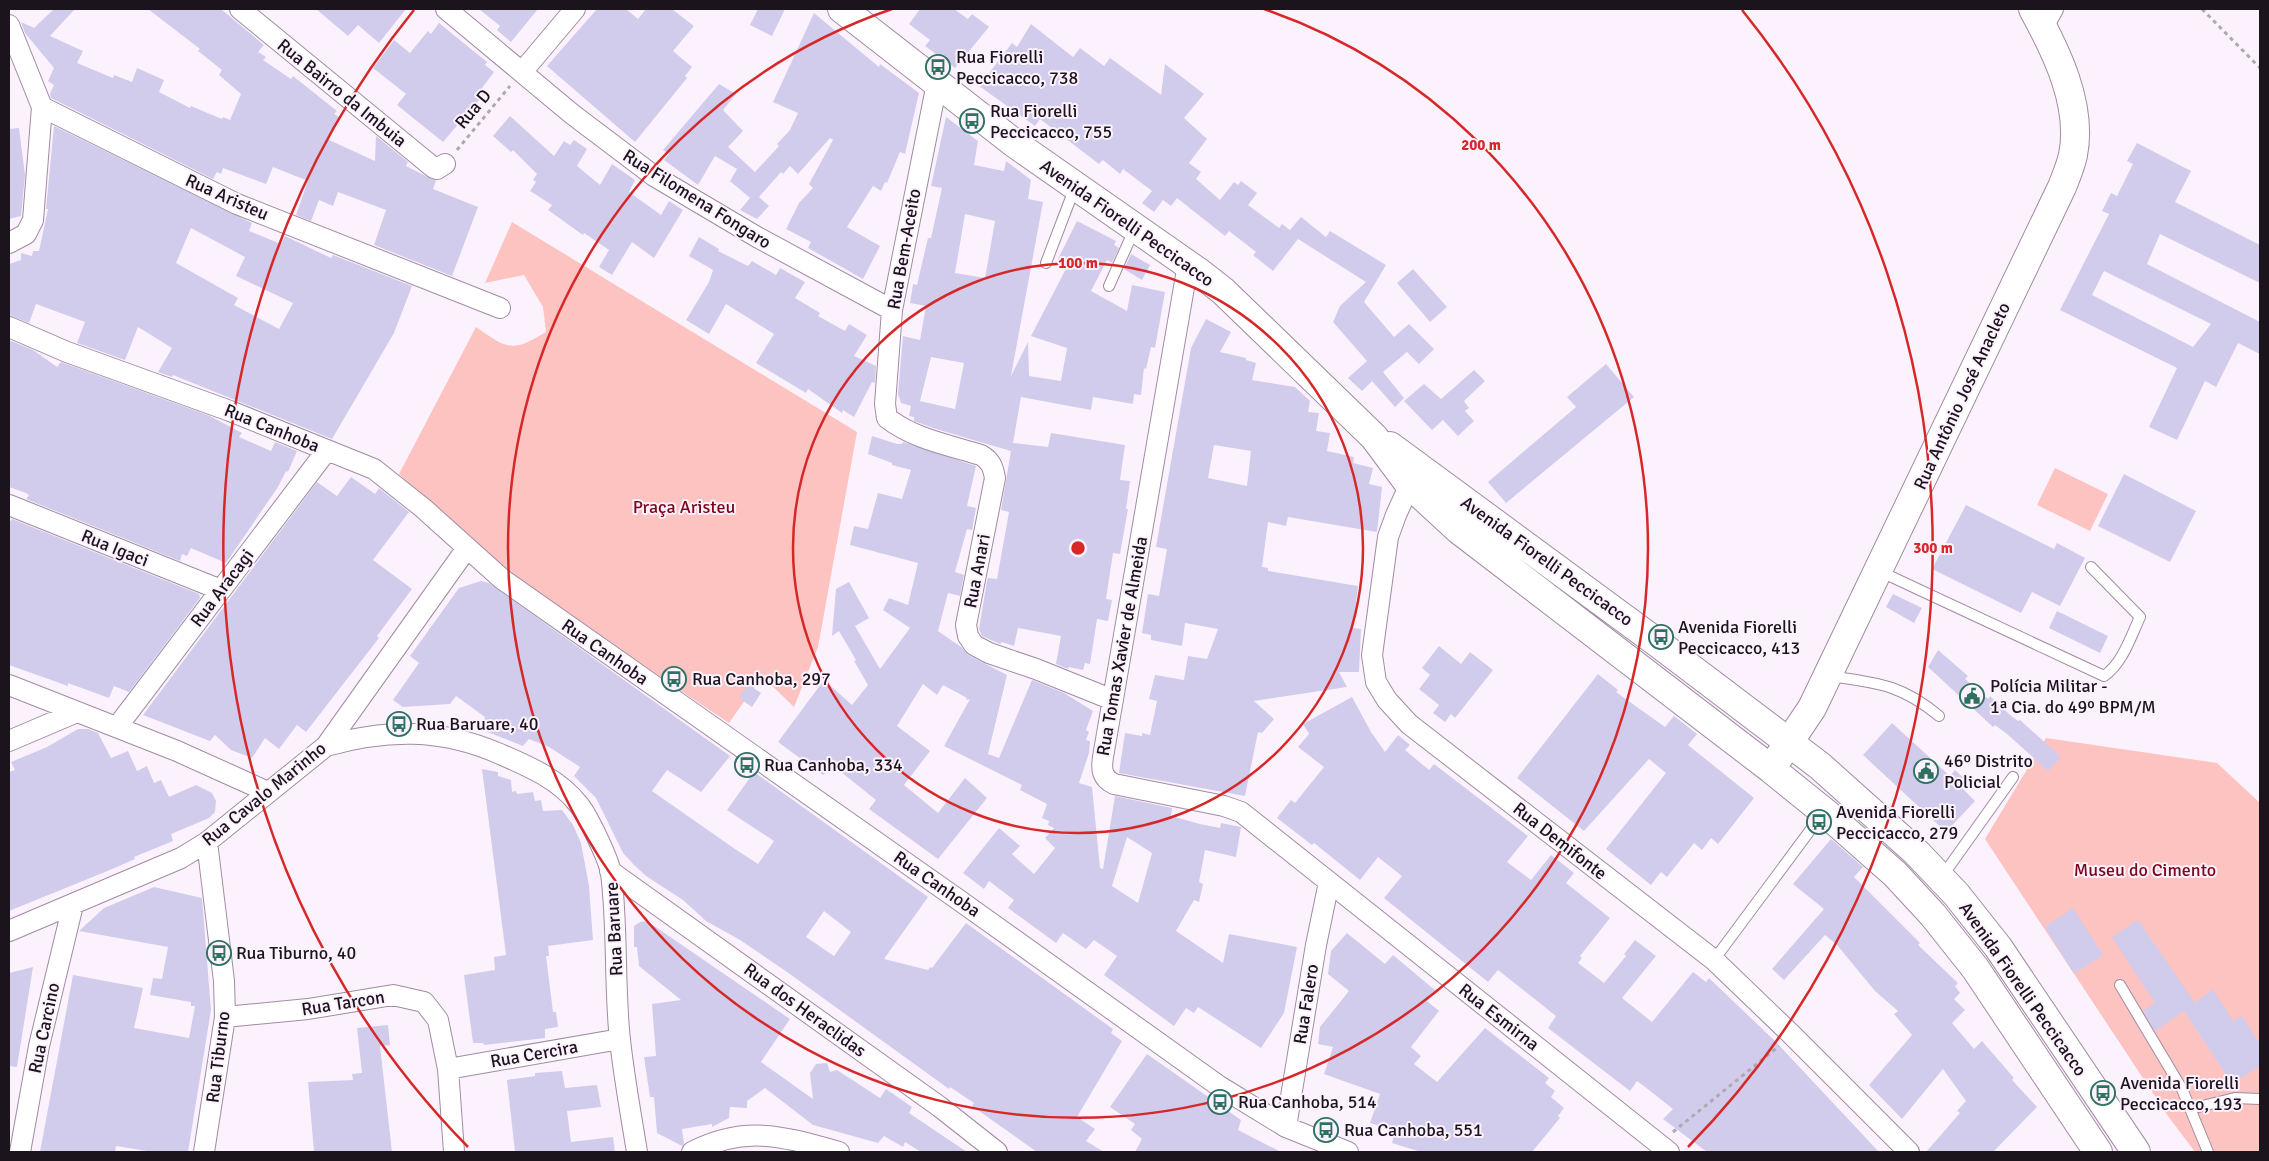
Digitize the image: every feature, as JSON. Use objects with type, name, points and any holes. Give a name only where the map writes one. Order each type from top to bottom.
[{"type":"main road","name":"Avenida Fiorelli Peccicacco","points":[[842,9],[1014,143],[1188,264],[1230,298],[1414,475],[1459,530],[1771,769],[1895,874],[1933,915],[1975,968],[2098,1152]]},
{"type":"main road","name":"Rua Antônio José Anacleto","points":[[1771,769],[1812,708],[2062,187],[2074,154],[2074,114],[2062,70],[2043,15]]},
{"type":"main road","name":"Avenida Fiorelli Peccicacco","points":[[1414,475],[1789,742],[1820,766],[1915,851],[1941,878],[1998,947],[2136,1152]]},
{"type":"street","name":"Rua Bairro da Imbuia","points":[[240,9],[434,168],[437,169],[445,164]]},
{"type":"street","name":"Rua Filomena Fongaro","points":[[446,9],[572,114],[654,176],[740,227],[892,310]]},
{"type":"street","points":[[522,72],[575,9]]},
{"type":"street","points":[[9,25],[42,107],[33,220],[26,234],[9,243]]},
{"type":"street","name":"Rua Bem-Aceito","points":[[887,418],[885,404],[892,310],[937,83]]},
{"type":"street","name":"Rua Aristeu","points":[[42,107],[237,204],[500,308]]},
{"type":"street","name":"Rua Tomas Xavier de Almeida","points":[[1188,264],[1101,769],[1108,781],[1114,784],[1224,806],[1241,812],[1329,882]]},
{"type":"street","name":"Rua Canhoba","points":[[9,327],[67,352],[230,411],[364,464],[386,477],[518,590],[956,898],[1219,1086],[1286,1127],[1348,1152]]},
{"type":"street","name":"Rua Anari","points":[[887,418],[900,428],[918,436],[982,455],[989,460],[993,468],[995,478],[966,625],[968,636],[974,645],[989,653],[1036,669],[1113,700]]},
{"type":"street","name":"Rua Aracagi","points":[[117,727],[327,450]]},
{"type":"street","name":"Rua Demifonte","points":[[1414,475],[1388,538],[1372,655],[1376,682],[1387,700],[1409,724],[1714,960],[1909,1152]]},
{"type":"street","name":"Rua Igaci","points":[[9,505],[221,590]]},
{"type":"street","name":"Rua Cavalo Marinho","points":[[9,931],[181,858],[207,842],[326,746],[467,548]]},
{"type":"street","points":[[9,685],[177,751],[268,792]]},
{"type":"street","points":[[9,741],[76,712]]},
{"type":"street","name":"Rua Baruare","points":[[326,746],[356,738],[394,733],[440,735],[492,751],[536,770],[562,788],[579,805],[610,871],[620,1040],[637,1152]]},
{"type":"street","name":"Rua Tiburno","points":[[204,1152],[225,1017],[224,981],[207,842]]},
{"type":"street","name":"Rua dos Heraclidas","points":[[610,871],[940,1107],[997,1152]]},
{"type":"street","name":"Rua Falero","points":[[1286,1127],[1316,945],[1329,882]]},
{"type":"street","name":"Rua Esmirna","points":[[1329,882],[1665,1148]]},
{"type":"street","name":"Rua Carcino","points":[[20,1152],[39,1046],[73,905]]},
{"type":"street","name":"Rua Tarcon","points":[[225,1017],[300,1010],[392,995],[405,996],[424,1002],[438,1020],[448,1068],[454,1152]]},
{"type":"street","name":"Rua Cercira","points":[[448,1068],[620,1040]]},
{"type":"street","points":[[692,1152],[732,1138],[770,1135],[839,1152]]},
{"type":"lane","points":[[1046,263],[1075,186]]},
{"type":"lane","points":[[1109,286],[1135,228]]},
{"type":"lane","points":[[1878,570],[2104,676],[2113,670],[2140,616],[2091,567]]},
{"type":"lane","points":[[1827,676],[1874,682],[1908,693],[1938,716]]},
{"type":"lane","points":[[1941,878],[2013,777]]},
{"type":"lane","points":[[1714,960],[1824,812]]},
{"type":"lane","points":[[2120,985],[2182,1089],[2208,1152]]},
{"type":"lane","points":[[2190,1109],[2235,1098],[2260,1099]]},
{"type":"path","points":[[2202,9],[2260,68]]},
{"type":"path","name":"Rua D","points":[[445,164],[522,72]]},
{"type":"path","points":[[1665,1148],[1671,1134],[1792,1035]]},
{"type":"green space","name":"Praça Aristeu","points":[[512,222],[857,432],[818,647],[794,707],[762,676],[729,723],[548,602],[470,545],[399,474],[476,327],[503,344],[510,346],[525,343],[546,332],[543,307],[524,275],[485,283]]},
{"type":"green space","points":[[2055,468],[2108,494],[2090,531],[2037,505]]},
{"type":"green space","name":"Museu do Cimento","points":[[2046,738],[2217,763],[2260,803],[2260,1152],[2195,1152],[2168,1116],[1985,839]]},
{"type":"building","points":[[54,9],[75,9],[50,36],[83,51],[77,63],[113,78],[114,75],[132,82],[137,68],[164,80],[159,92],[190,108],[191,106],[222,119],[223,117],[230,120],[241,94],[219,75],[222,70],[198,51],[200,49],[148,9],[221,9],[264,45],[258,52],[266,57],[263,60],[291,79],[293,76],[337,111],[334,114],[339,117],[327,139],[375,161],[376,136],[408,162],[406,166],[436,181],[433,189],[478,207],[452,276],[374,245],[386,210],[338,192],[333,206],[319,200],[311,221],[296,215],[308,181],[273,167],[266,184],[223,168],[221,174],[217,172],[213,179],[51,98],[50,94],[54,85],[48,81],[54,68],[25,33],[21,22],[34,28]]},
{"type":"building","points":[[316,9],[406,9],[379,43],[358,25],[348,36]]},
{"type":"building","points":[[479,9],[538,9],[511,42],[497,30],[500,26]]},
{"type":"building","points":[[597,9],[626,9],[638,19],[646,9],[672,9],[694,26],[673,51],[692,67],[685,76],[687,78],[635,142],[547,66]]},
{"type":"building","points":[[758,9],[785,9],[772,36],[750,25]]},
{"type":"building","points":[[920,9],[954,9],[968,19],[972,14],[989,27],[955,68],[925,46],[930,40],[909,24]]},
{"type":"building","points":[[814,13],[879,67],[880,64],[919,93],[905,154],[900,152],[887,183],[885,182],[881,191],[873,186],[847,227],[880,246],[863,279],[808,248],[811,242],[786,229],[799,203],[813,188],[809,184],[833,140],[830,138],[798,174],[790,166],[783,174],[781,172],[759,197],[769,206],[757,219],[740,210],[750,198],[730,181],[737,169],[715,156],[698,185],[664,160],[669,154],[663,150],[719,84],[736,94],[723,110],[743,131],[728,147],[755,172],[779,146],[777,144],[790,130],[798,113],[773,102]]},
{"type":"building","points":[[439,23],[487,62],[485,65],[494,72],[482,88],[486,92],[443,142],[397,105],[406,94],[373,68],[394,40],[410,53],[428,31],[431,34]]},
{"type":"building","points":[[1031,24],[1073,57],[1080,48],[1104,66],[1110,58],[1161,95],[1165,64],[1204,94],[1184,118],[1207,139],[1189,163],[1201,172],[1196,179],[1220,200],[1234,182],[1238,185],[1241,181],[1257,193],[1248,205],[1279,228],[1282,224],[1290,230],[1301,217],[1326,237],[1330,231],[1386,265],[1364,302],[1394,337],[1409,324],[1434,349],[1419,364],[1407,352],[1383,372],[1404,398],[1395,407],[1372,381],[1362,391],[1348,378],[1367,361],[1333,322],[1340,306],[1366,282],[1298,239],[1273,271],[1253,255],[1256,252],[1229,231],[1225,236],[1177,198],[1171,206],[1163,200],[1154,212],[1142,203],[1152,191],[1123,169],[1120,174],[1103,160],[1099,164],[1040,119],[1035,126],[979,86],[1012,43],[1017,47]]},
{"type":"building","points":[[510,116],[554,156],[564,141],[570,145],[574,140],[587,149],[577,166],[600,185],[612,164],[635,180],[629,192],[661,215],[669,201],[683,210],[654,258],[632,242],[612,275],[599,267],[609,250],[584,233],[583,235],[548,210],[552,205],[530,191],[536,182],[533,180],[537,174],[513,150],[511,152],[493,136]]},
{"type":"building","points":[[946,117],[978,141],[974,165],[1004,171],[1006,161],[1031,180],[1028,199],[1043,202],[1011,376],[1028,342],[1029,376],[1061,381],[1067,348],[1031,336],[1068,265],[1058,259],[1077,221],[1116,241],[1114,245],[1119,248],[1112,263],[1107,260],[1091,291],[1127,311],[1132,285],[1165,292],[1155,348],[1151,347],[1146,369],[1144,368],[1141,395],[1134,394],[1133,404],[1093,397],[1091,410],[1021,397],[1013,443],[1048,447],[1051,433],[1125,445],[1120,480],[1130,481],[1126,509],[1128,509],[1120,554],[1113,553],[1106,599],[1112,600],[1108,621],[1097,619],[1090,664],[1085,663],[1083,670],[1069,667],[1068,669],[1056,664],[1061,636],[1018,628],[1014,646],[1002,642],[1000,644],[982,636],[979,629],[987,581],[988,578],[997,579],[1009,512],[1001,510],[1011,451],[914,421],[914,417],[909,416],[911,406],[901,403],[898,394],[903,336],[920,340],[926,306],[910,303],[913,284],[917,285],[928,238],[931,238],[942,188],[931,186]],"holes":[[[965,214],[995,221],[985,278],[955,273]],[[931,357],[964,363],[955,409],[920,401]]]},
{"type":"building","points":[[54,126],[252,223],[249,231],[281,244],[285,236],[331,258],[333,255],[412,286],[394,333],[332,439],[173,375],[172,377],[158,372],[172,348],[138,327],[125,360],[77,343],[85,322],[36,304],[29,323],[9,315],[9,264],[21,260],[21,253],[32,256],[33,251],[39,251],[48,209],[46,209]],"holes":[[[191,228],[245,257],[236,276],[293,303],[279,329],[234,305],[238,298],[176,263]]]},
{"type":"building","points":[[19,128],[25,175],[21,216],[9,219],[9,129]]},
{"type":"building","points":[[2137,143],[2191,171],[2175,202],[2260,245],[2260,283],[2160,234],[2147,264],[2260,322],[2260,354],[2238,343],[2216,387],[2205,381],[2177,440],[2149,427],[2177,368],[2060,310],[2109,214],[2102,211],[2111,193],[2117,196],[2133,164],[2127,161]],"holes":[[[2104,271],[2211,324],[2193,347],[2092,295]]]},
{"type":"building","points":[[699,237],[719,249],[718,251],[748,266],[752,261],[776,275],[780,268],[805,282],[795,298],[820,313],[818,316],[845,331],[849,324],[867,335],[854,356],[876,366],[875,383],[872,382],[854,417],[843,410],[842,413],[808,389],[806,393],[756,363],[774,334],[726,304],[709,334],[686,320],[709,282],[713,270],[689,256]]},
{"type":"building","points":[[1131,254],[1150,265],[1142,280],[1124,269]]},
{"type":"building","points":[[1413,269],[1447,307],[1430,322],[1397,283]]},
{"type":"building","points":[[1206,319],[1231,332],[1220,352],[1246,358],[1246,360],[1256,363],[1252,380],[1295,387],[1310,401],[1308,412],[1319,413],[1316,431],[1330,433],[1327,451],[1354,457],[1353,463],[1373,468],[1369,484],[1382,487],[1377,532],[1288,517],[1286,526],[1268,522],[1262,567],[1268,568],[1268,571],[1358,586],[1353,628],[1361,629],[1359,672],[1339,672],[1347,687],[1254,701],[1274,719],[1262,733],[1258,732],[1245,796],[1119,773],[1125,733],[1142,736],[1142,733],[1150,735],[1157,701],[1149,699],[1155,675],[1184,680],[1188,656],[1207,659],[1218,629],[1185,623],[1182,646],[1151,640],[1151,635],[1142,633],[1148,594],[1159,596],[1167,549],[1156,547],[1191,348]],"holes":[[[1214,445],[1251,451],[1247,486],[1208,478]]]},
{"type":"building","points":[[9,340],[33,350],[57,367],[61,362],[210,416],[242,433],[239,437],[271,451],[275,442],[297,451],[288,472],[286,471],[278,487],[226,563],[191,548],[187,556],[182,554],[180,561],[26,499],[29,495],[9,487]]},
{"type":"building","points":[[1606,364],[1634,397],[1506,503],[1488,482],[1576,407],[1567,397]]},
{"type":"building","points":[[1474,370],[1485,381],[1464,401],[1469,408],[1465,411],[1474,421],[1458,436],[1443,420],[1432,430],[1404,401],[1424,384],[1441,399]]},
{"type":"building","points":[[872,436],[897,444],[902,444],[903,442],[976,466],[967,506],[976,508],[972,530],[967,529],[955,572],[964,575],[960,596],[948,593],[938,631],[961,647],[968,655],[1007,675],[988,754],[999,758],[1032,680],[1064,693],[1093,711],[1086,730],[1089,732],[1086,740],[1090,741],[1089,753],[1079,783],[1092,787],[1100,868],[1103,869],[1115,796],[1172,808],[1171,816],[1200,824],[1220,828],[1221,823],[1241,827],[1236,857],[1205,850],[1199,882],[1203,884],[1199,902],[1194,900],[1176,931],[1223,963],[1229,934],[1297,947],[1284,1013],[1261,1048],[1198,1007],[1194,1013],[1186,1008],[1174,1026],[1104,975],[1117,956],[1094,940],[1086,949],[1063,933],[1056,943],[1008,908],[1014,900],[989,881],[984,889],[963,873],[999,828],[1020,846],[1012,854],[1034,874],[1055,848],[1045,838],[1054,828],[1048,825],[1049,821],[1042,818],[1047,804],[1020,790],[1022,785],[944,746],[970,699],[966,700],[967,698],[943,685],[937,695],[923,684],[897,726],[930,751],[904,785],[938,813],[965,778],[987,798],[938,859],[869,809],[876,800],[831,764],[823,775],[778,742],[824,680],[852,705],[868,685],[839,631],[832,636],[836,589],[849,582],[869,618],[855,626],[880,669],[910,628],[883,610],[889,598],[908,605],[918,563],[850,545],[854,526],[868,529],[878,493],[902,499],[911,470],[892,465],[892,463],[868,454]],"holes":[[[1127,837],[1152,853],[1138,903],[1112,886]]]},
{"type":"building","points":[[2124,474],[2196,511],[2170,562],[2098,526]]},
{"type":"building","points":[[351,477],[375,494],[379,488],[409,512],[373,560],[412,589],[377,636],[379,638],[306,732],[297,725],[279,749],[265,738],[252,758],[231,750],[215,735],[210,741],[143,715],[317,482],[337,496]]},
{"type":"building","points":[[1966,505],[2054,549],[2057,543],[2085,558],[2060,606],[2032,592],[2021,613],[1932,569]]},
{"type":"building","points":[[12,519],[199,594],[200,598],[129,692],[114,686],[109,698],[9,665],[9,523]]},
{"type":"building","points":[[481,581],[489,583],[730,756],[701,792],[667,770],[652,791],[735,849],[758,864],[774,841],[727,810],[754,772],[928,897],[884,959],[928,970],[930,967],[932,968],[966,923],[1113,1029],[1111,1033],[1122,1041],[1077,1117],[1095,1129],[1086,1141],[1104,1152],[1037,1152],[972,1106],[974,1103],[950,1087],[949,1089],[787,972],[740,940],[706,921],[683,900],[646,876],[623,853],[596,798],[574,776],[580,767],[549,747],[529,739],[523,746],[480,729],[485,717],[456,696],[450,704],[403,707],[393,700],[419,663],[410,656],[459,588]],"holes":[[[824,911],[851,932],[834,956],[806,937]]]},
{"type":"building","points":[[1893,594],[1922,608],[1914,623],[1886,607]]},
{"type":"building","points":[[2057,611],[2108,636],[2100,653],[2049,628]]},
{"type":"building","points":[[1439,646],[1461,664],[1470,652],[1493,670],[1455,718],[1451,714],[1445,722],[1433,713],[1439,705],[1419,689],[1430,675],[1422,668]]},
{"type":"building","points":[[1938,650],[1968,676],[1965,679],[1988,699],[1990,696],[2009,714],[2018,721],[2020,720],[2061,757],[2048,771],[2007,734],[1995,725],[1993,727],[1928,667]]},
{"type":"building","points":[[1598,674],[1618,690],[1616,692],[1665,727],[1674,716],[1697,734],[1688,745],[1754,798],[1718,844],[1711,838],[1702,850],[1694,843],[1667,877],[1661,872],[1651,885],[1606,849],[1666,773],[1649,759],[1584,831],[1517,778]]},
{"type":"building","points":[[748,684],[761,693],[752,707],[739,698]]},
{"type":"building","points":[[1352,697],[1371,732],[1385,752],[1398,735],[1410,745],[1405,750],[1429,770],[1434,764],[1528,836],[1507,862],[1531,880],[1551,855],[1574,873],[1566,883],[1610,918],[1580,956],[1582,958],[1578,963],[1604,983],[1626,956],[1624,954],[1635,940],[1656,956],[1622,998],[1652,1022],[1693,972],[1706,982],[1709,978],[1776,1042],[1879,1152],[1707,1152],[1663,1119],[1673,1109],[1649,1090],[1637,1081],[1630,1091],[1548,1028],[1556,1016],[1498,970],[1488,982],[1384,898],[1402,876],[1378,857],[1360,880],[1314,843],[1312,845],[1277,818],[1291,800],[1295,803],[1324,767],[1298,747],[1309,734],[1303,724]]},
{"type":"building","points":[[1892,723],[1950,776],[1955,770],[1968,782],[1962,788],[1975,801],[1946,832],[1863,755]]},
{"type":"building","points":[[78,729],[88,729],[98,733],[111,758],[128,751],[137,771],[147,766],[154,783],[161,780],[169,797],[196,785],[212,793],[216,801],[215,812],[209,818],[171,834],[173,841],[134,857],[135,859],[110,870],[9,911],[9,772],[15,770],[11,762],[47,747]]},
{"type":"building","points":[[482,769],[498,772],[498,776],[511,780],[512,792],[516,791],[517,794],[533,792],[535,801],[541,800],[543,811],[562,810],[573,825],[581,843],[589,886],[593,940],[548,946],[549,956],[546,956],[553,1012],[556,1012],[558,1027],[545,1029],[545,1038],[484,1045],[483,1043],[473,1043],[464,975],[495,970],[494,957],[506,955]]},
{"type":"building","points":[[1831,839],[1863,867],[1854,877],[1920,943],[1918,945],[1958,983],[1955,986],[1960,993],[1954,999],[1965,1010],[1952,1023],[1974,1049],[1982,1041],[2014,1078],[2012,1080],[2037,1107],[1993,1152],[1926,1152],[1960,1113],[1957,1111],[1966,1101],[1943,1069],[1902,1119],[1869,1085],[1912,1035],[1894,1014],[1898,1011],[1875,991],[1837,945],[1825,935],[1784,980],[1772,969],[1824,909],[1793,884]]},
{"type":"building","points":[[154,887],[202,898],[211,1010],[188,1152],[153,1152],[116,1146],[115,1152],[40,1152],[73,975],[143,988],[134,1028],[189,1038],[195,1006],[191,1006],[191,1002],[150,995],[153,978],[162,979],[168,947],[79,931],[104,908]]},
{"type":"building","points":[[2073,908],[2103,955],[2074,974],[2045,927]]},
{"type":"building","points":[[2138,920],[2195,1003],[2155,1031],[2143,1011],[2155,1003],[2112,937]]},
{"type":"building","points":[[647,921],[790,1019],[761,1062],[813,1099],[810,1073],[816,1064],[827,1063],[830,1072],[837,1070],[880,1098],[886,1089],[912,1107],[909,1113],[967,1152],[921,1152],[905,1142],[903,1147],[884,1136],[878,1143],[813,1125],[765,1088],[747,1101],[747,1108],[730,1107],[729,1118],[712,1127],[712,1124],[682,1129],[684,1144],[682,1146],[657,1133],[654,1097],[650,1097],[644,1057],[656,1056],[652,1004],[681,1000],[639,966],[637,947],[634,947],[634,926],[640,922]]},
{"type":"building","points":[[1347,933],[1385,964],[1393,955],[1436,991],[1427,1001],[1439,1011],[1411,1047],[1421,1056],[1414,1064],[1437,1082],[1485,1028],[1549,1078],[1545,1083],[1555,1091],[1551,1097],[1564,1108],[1558,1116],[1560,1118],[1532,1152],[1421,1152],[1392,1143],[1395,1131],[1370,1123],[1380,1094],[1324,1074],[1333,1047],[1318,1044],[1320,1027],[1349,991],[1328,974],[1331,951]]},
{"type":"building","points":[[33,967],[17,1067],[9,1066],[9,973]]},
{"type":"building","points":[[2213,989],[2233,1021],[2242,1016],[2260,1044],[2260,1066],[2232,1084],[2184,1011]]},
{"type":"building","points":[[388,1025],[390,1045],[380,1046],[392,1152],[314,1152],[308,1082],[353,1080],[352,1074],[362,1073],[357,1028]]},
{"type":"building","points":[[1147,1054],[1241,1120],[1238,1130],[1281,1152],[1135,1152],[1142,1139],[1131,1130],[1135,1124],[1110,1107]]},
{"type":"building","points":[[562,1071],[565,1088],[597,1085],[601,1107],[567,1111],[571,1142],[613,1137],[615,1152],[515,1152],[507,1080],[535,1076],[535,1073]]},
{"type":"place","name":"Rua Fiorelli Peccicacco, 738","points":[[938,67]]},
{"type":"place","name":"Rua Fiorelli Peccicacco, 755","points":[[972,121]]},
{"type":"place","name":"Avenida Fiorelli Peccicacco, 413","points":[[1661,637]]},
{"type":"place","name":"Rua Canhoba, 297","points":[[674,679]]},
{"type":"place","name":"Polícia Militar - 1ª Cia. do 49º BPM/M","points":[[1972,696]]},
{"type":"place","name":"Rua Baruare, 40","points":[[399,724]]},
{"type":"place","name":"Rua Canhoba, 334","points":[[747,765]]},
{"type":"place","name":"46º Distrito Policial","points":[[1926,771]]},
{"type":"place","name":"Avenida Fiorelli Peccicacco, 279","points":[[1819,822]]},
{"type":"place","name":"Rua Tiburno, 40","points":[[219,953]]},
{"type":"place","name":"Avenida Fiorelli Peccicacco, 193","points":[[2103,1093]]},
{"type":"place","name":"Rua Canhoba, 514","points":[[1220,1102]]},
{"type":"place","name":"Rua Canhoba, 551","points":[[1326,1130]]}]
